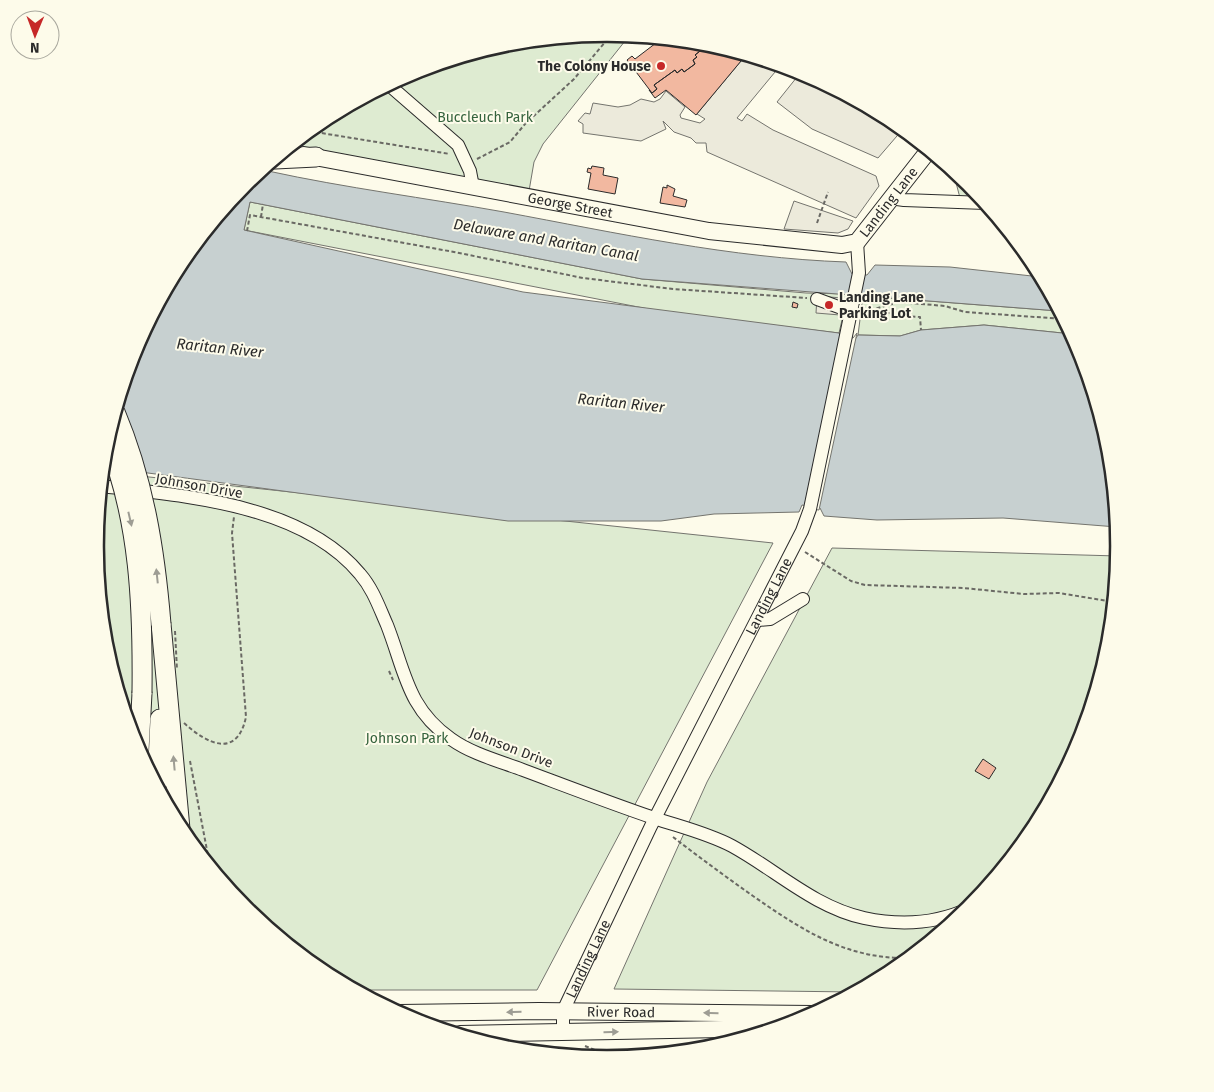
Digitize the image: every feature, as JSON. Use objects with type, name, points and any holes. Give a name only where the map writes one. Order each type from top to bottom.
[{"type":"highway","points":[[286,158],[316,157]]},
{"type":"highway","points":[[119,422],[131,450],[144,500],[156,568],[161,624],[164,705],[177,808]]},
{"type":"highway","points":[[112,455],[124,494],[140,577],[142,693],[140,734]]},
{"type":"highway","points":[[158,774],[164,705]]},
{"type":"main road","name":"George Street","points":[[293,153],[709,230],[842,245],[857,242]]},
{"type":"main road","name":"Landing Lane","points":[[857,242],[925,155]]},
{"type":"main road","name":"River Road","points":[[419,1013],[793,1014]]},
{"type":"main road","name":"River Road","points":[[484,1034],[749,1029]]},
{"type":"street","points":[[394,90],[458,145],[470,171],[473,187]]},
{"type":"street","points":[[890,198],[975,203]]},
{"type":"street","name":"Landing Lane","points":[[563,1033],[563,1012],[655,818],[795,548],[810,509],[854,311],[859,273],[857,242]]},
{"type":"street","points":[[817,299],[854,311]]},
{"type":"street","name":"Johnson Drive","points":[[107,487],[236,506],[266,515],[312,537],[348,562],[368,585],[376,598],[410,693],[425,716],[441,732],[468,750],[655,818],[707,834],[724,842],[807,895],[860,917],[887,922],[922,923],[948,917]]},
{"type":"street","points":[[758,620],[770,619],[803,599]]},
{"type":"path","points":[[477,159],[510,142],[525,124],[574,79],[605,42]]},
{"type":"path","points":[[319,133],[453,154]]},
{"type":"path","points":[[817,223],[828,192]]},
{"type":"path","points":[[262,217],[263,204]]},
{"type":"path","points":[[247,231],[250,215],[454,252],[583,278],[673,288],[817,299]]},
{"type":"path","points":[[873,310],[898,302],[945,306],[965,312],[1057,318]]},
{"type":"path","points":[[854,311],[873,310],[903,316],[920,317],[921,330]]},
{"type":"path","points":[[181,720],[200,737],[212,743],[223,744],[234,740],[243,730],[246,717],[232,532],[234,515]]},
{"type":"path","points":[[804,552],[851,581],[866,585],[963,588],[1024,594],[1059,593],[1107,601]]},
{"type":"path","points":[[389,669],[394,684]]},
{"type":"path","points":[[188,753],[207,852]]},
{"type":"path","points":[[667,832],[706,863],[809,934],[857,952],[879,957],[897,958]]},
{"type":"green space","name":"Buccleuch Park","points":[[607,42],[623,43],[543,144],[534,162],[529,191],[300,147],[327,127],[384,94],[445,69],[509,52],[541,47]]},
{"type":"green space","points":[[956,184],[971,198],[960,198]]},
{"type":"green space","points":[[250,202],[642,279],[806,293],[848,294],[839,333],[669,313],[244,230]]},
{"type":"green space","points":[[863,296],[1052,310],[1063,333],[984,325],[921,330],[900,336],[858,335]]},
{"type":"green space","name":"Johnson Park","points":[[109,473],[773,543],[537,990],[370,990],[327,965],[300,945],[275,925],[228,878],[188,826],[171,798],[155,769],[130,708],[113,644],[105,579],[105,513]]},
{"type":"green space","points":[[832,548],[1110,556],[1106,612],[1093,676],[1084,708],[1072,739],[1059,769],[1043,798],[1026,826],[1006,853],[963,902],[914,945],[887,965],[859,982],[841,992],[614,989],[707,782]]},
{"type":"shaded area","points":[[741,61],[775,71],[737,118],[742,121],[747,114],[773,130],[876,176],[879,186],[856,218],[707,152],[706,143],[696,143],[691,138],[674,132],[663,121],[666,129],[641,141],[583,133],[583,124],[578,121],[585,113],[590,114],[593,103],[618,107],[630,105],[641,99],[654,102],[660,99],[666,91],[685,107],[680,115],[681,118],[700,123],[705,119],[697,114]]},
{"type":"shaded area","points":[[795,79],[830,94],[898,135],[878,158],[812,129],[777,102]]},
{"type":"shaded area","points":[[794,201],[853,221],[848,229],[838,233],[784,229]]},
{"type":"shaded area","name":"Landing Lane Parking Lot","points":[[817,296],[842,298],[840,315],[816,313]]},
{"type":"water","points":[[270,171],[327,183],[717,250],[803,260],[846,262],[852,274],[867,275],[875,265],[950,267],[1032,276],[1052,310],[642,279],[250,202],[244,230],[523,292],[839,333],[843,340],[854,341],[858,335],[900,336],[921,330],[984,325],[1063,333],[1084,384],[1101,448],[1106,480],[1109,526],[1003,518],[877,520],[824,516],[820,508],[802,505],[799,512],[714,514],[661,521],[508,521],[110,468],[113,448],[130,384],[155,323],[188,266],[208,239],[228,214]]},
{"type":"pier","points":[[842,332],[844,337],[853,338],[857,333],[819,510],[804,508]]},
{"type":"building","name":"The Colony House","points":[[653,45],[700,51],[693,60],[695,64],[684,72],[682,69],[677,73],[675,70],[654,85],[657,89],[652,93],[627,60],[632,56],[635,59]]},
{"type":"building","points":[[700,51],[741,61],[696,115],[666,90],[655,98],[649,90],[652,93],[657,89],[654,85],[675,70],[677,73],[682,69],[684,72],[695,64],[693,60],[697,57],[695,55]]},
{"type":"building","points":[[592,166],[604,168],[603,175],[618,178],[615,194],[588,189],[591,173],[587,172],[588,168],[591,169]]},
{"type":"building","points":[[667,185],[675,189],[673,196],[687,200],[685,207],[660,203],[663,187],[667,188]]},
{"type":"building","points":[[793,302],[798,304],[797,308],[792,307]]},
{"type":"building","points":[[983,759],[996,768],[989,779],[975,771]]},
{"type":"place","name":"The Colony House","points":[[661,66]]},
{"type":"place","name":"Landing Lane Parking Lot","points":[[829,305]]},
{"type":"water label","name":"Delaware and Raritan Canal","points":[[546,240]]},
{"type":"water label","name":"Raritan River","points":[[220,348]]},
{"type":"water label","name":"Raritan River","points":[[621,403]]}]
